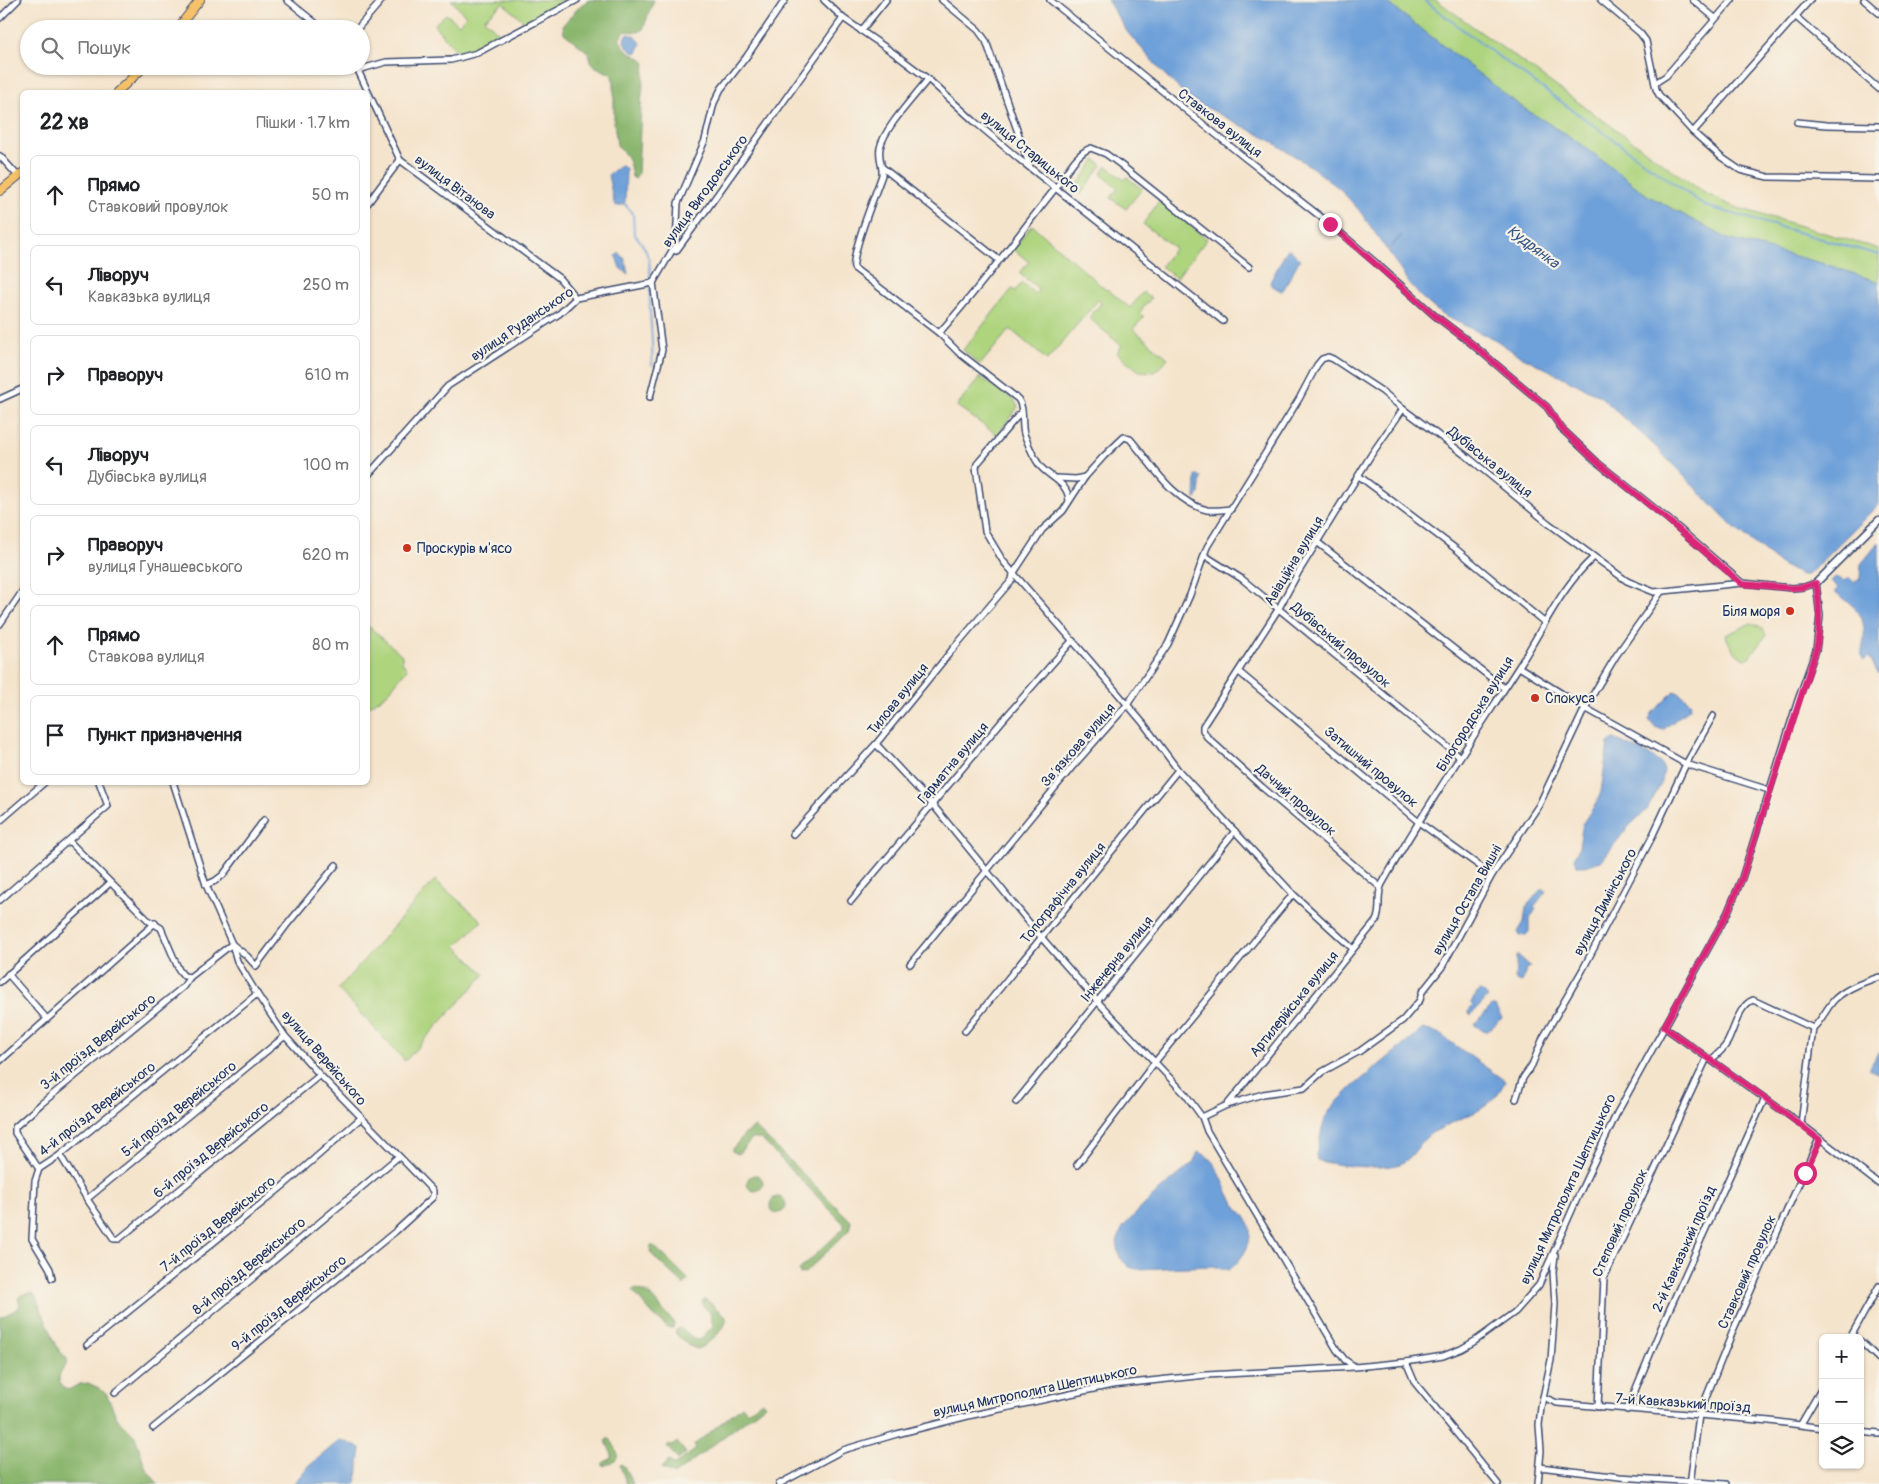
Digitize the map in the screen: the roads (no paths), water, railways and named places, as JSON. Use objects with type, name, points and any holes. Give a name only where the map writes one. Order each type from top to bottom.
[{"type":"main road","points":[[184,20],[200,0]]},
{"type":"main road","points":[[119,90],[135,75]]},
{"type":"main road","points":[[0,191],[20,175]]},
{"type":"street","points":[[0,18],[18,0]]},
{"type":"street","points":[[286,0],[312,20]]},
{"type":"street","points":[[365,20],[382,0]]},
{"type":"street","points":[[370,65],[386,62],[451,60],[477,54],[576,0]]},
{"type":"street","points":[[650,397],[662,350],[653,283],[676,244],[678,203],[705,140],[714,103],[721,90],[785,0]]},
{"type":"street","name":"вулиця Старицького","points":[[824,0],[843,18],[928,79],[1019,159],[1223,321]]},
{"type":"street","points":[[861,31],[886,0]]},
{"type":"street","points":[[942,0],[978,30],[986,41],[1030,167]]},
{"type":"street","name":"Ставкова вулиця","points":[[1050,0],[1245,158],[1330,224],[1426,309],[1467,340],[1547,407],[1562,429],[1598,463],[1742,584]]},
{"type":"street","points":[[1601,0],[1640,33],[1646,41],[1659,95],[1693,132],[1729,163],[1740,170],[1768,177],[1879,179]]},
{"type":"street","points":[[1693,0],[1715,18]]},
{"type":"street","points":[[1655,83],[1666,76],[1732,0]]},
{"type":"street","points":[[1693,132],[1810,0]]},
{"type":"street","points":[[1864,0],[1878,11]]},
{"type":"street","points":[[1796,17],[1879,88]]},
{"type":"street","name":"вулиця Вигодовського","points":[[653,283],[843,18]]},
{"type":"street","name":"вулиця Вітанова","points":[[360,75],[367,90]]},
{"type":"street","points":[[928,79],[892,125],[882,141],[880,157],[883,168],[853,262],[854,268],[939,333],[958,352],[1018,399],[1022,405],[1024,434],[1038,463],[1044,471],[1056,478],[1066,489],[1069,501]]},
{"type":"street","name":"вулиця Вітанова","points":[[370,96],[400,160],[559,278],[576,298]]},
{"type":"street","points":[[1797,122],[1826,125],[1879,126]]},
{"type":"street","points":[[939,333],[967,302],[1080,155],[1091,148],[1106,154],[1121,165],[1249,267]]},
{"type":"street","points":[[1019,159],[1024,157],[1025,153]]},
{"type":"street","points":[[0,156],[20,173]]},
{"type":"street","points":[[370,200],[400,160]]},
{"type":"street","points":[[883,168],[999,260]]},
{"type":"street","points":[[677,236],[680,240],[684,239]]},
{"type":"street","name":"вулиця Руданського","points":[[370,473],[448,386],[559,314],[576,298],[653,283]]},
{"type":"street","name":"Дубівська вулиця","points":[[1226,518],[1299,399],[1317,365],[1322,359],[1328,357],[1384,392],[1593,558],[1626,581],[1654,592],[1742,584],[1792,588],[1816,583]]},
{"type":"street","points":[[0,399],[20,390]]},
{"type":"street","name":"Авіаційна вулиця","points":[[1203,726],[1279,608],[1371,455],[1403,409]]},
{"type":"street","points":[[1021,412],[982,457],[976,468],[985,531],[1003,561],[1127,705],[1178,770],[1293,894],[1353,949]]},
{"type":"street","name":"Тилова вулиця","points":[[793,834],[876,744],[952,650],[1012,580],[1013,574],[1042,530],[1063,511],[1085,477],[1124,437],[1130,439],[1175,492],[1208,510],[1231,509]]},
{"type":"street","points":[[1359,476],[1456,549],[1544,622]]},
{"type":"street","points":[[1056,478],[1076,479],[1085,477]]},
{"type":"street","name":"Звʼязкова вулиця","points":[[910,964],[1072,766],[1127,705],[1168,644],[1190,595],[1204,555],[1226,518]]},
{"type":"street","points":[[1816,583],[1879,520]]},
{"type":"street","points":[[1317,542],[1504,688]]},
{"type":"street","name":"Дубівський провулок","points":[[1204,555],[1242,579],[1279,608],[1366,682],[1460,757]]},
{"type":"street","name":"Білогородська вулиця","points":[[1380,887],[1518,667],[1544,622],[1580,570],[1593,558]]},
{"type":"street","name":"вулиця Митрополита Шептицького","points":[[779,1484],[843,1450],[968,1416],[1083,1391],[1160,1379],[1248,1372],[1354,1367],[1443,1356],[1461,1349],[1515,1312],[1530,1298],[1539,1285],[1616,1115],[1727,914],[1742,878],[1818,643],[1820,611],[1816,583]]},
{"type":"street","name":"вулиця Остапа Вишні","points":[[1202,1116],[1227,1105],[1263,1094],[1304,1088],[1322,1072],[1360,1051],[1403,1020],[1420,1000],[1422,992],[1442,967],[1492,875],[1539,805],[1585,708],[1616,656],[1661,592]]},
{"type":"street","points":[[0,624],[20,595]]},
{"type":"street","name":"Гарматна вулиця","points":[[851,901],[1072,641]]},
{"type":"street","points":[[1518,667],[1585,708],[1686,764],[1769,790]]},
{"type":"street","name":"Затишний провулок","points":[[1239,672],[1420,823],[1492,875]]},
{"type":"street","name":"вулиця Димінського","points":[[1516,1099],[1543,1038],[1583,969],[1686,764],[1713,716]]},
{"type":"street","name":"Дачний провулок","points":[[1203,726],[1206,737],[1380,887]]},
{"type":"street","points":[[876,744],[933,805],[1041,937],[1097,1001],[1186,1095],[1202,1116],[1207,1131],[1329,1336],[1341,1355],[1354,1367]]},
{"type":"street","name":"Топографічна вулиця","points":[[966,1031],[1178,770]]},
{"type":"street","points":[[0,821],[42,785]]},
{"type":"street","points":[[0,900],[108,806],[100,785]]},
{"type":"street","name":"вулиця Верейського","points":[[174,785],[206,885],[232,944],[237,961],[257,994],[285,1036],[432,1191]]},
{"type":"street","points":[[206,885],[223,875],[264,820]]},
{"type":"street","name":"Інженерна вулиця","points":[[1016,1102],[1235,831]]},
{"type":"street","points":[[69,841],[149,921],[161,928],[179,970],[184,976],[190,977]]},
{"type":"street","points":[[232,944],[256,966],[336,865]]},
{"type":"street","points":[[0,982],[110,883]]},
{"type":"street","name":"Артилерійська вулиця","points":[[1227,1105],[1379,916],[1380,887]]},
{"type":"street","points":[[1077,1165],[1156,1062],[1293,894]]},
{"type":"street","points":[[0,1061],[155,923]]},
{"type":"street","name":"3-й проїзд Верейського","points":[[39,1169],[15,1133],[15,1127],[183,987],[190,977],[232,944]]},
{"type":"street","points":[[8,974],[47,1020]]},
{"type":"street","points":[[1800,1124],[1813,1028],[1834,1000],[1856,986],[1879,977]]},
{"type":"street","name":"4-й проїзд Верейського","points":[[52,1278],[50,1269],[32,1239],[35,1181],[39,1169],[60,1155],[257,994]]},
{"type":"street","name":"Степовий провулок","points":[[1598,1407],[1604,1278],[1709,1059],[1726,1044],[1742,1009],[1749,1001],[1753,1000],[1813,1028]]},
{"type":"street","points":[[1664,1027],[1765,1098],[1879,1184]]},
{"type":"street","name":"5-й проїзд Верейського","points":[[86,1199],[285,1036]]},
{"type":"street","name":"6-й проїзд Верейського","points":[[86,1199],[114,1239],[119,1239],[320,1075]]},
{"type":"street","name":"2-й Кавказький проїзд","points":[[1626,1410],[1765,1098]]},
{"type":"street","name":"7-й проїзд Верейського","points":[[87,1345],[269,1197],[361,1118]]},
{"type":"street","name":"Ставковий провулок","points":[[1691,1482],[1699,1416],[1735,1326],[1820,1140]]},
{"type":"street","points":[[60,1155],[86,1199]]},
{"type":"street","name":"8-й проїзд Верейського","points":[[114,1393],[398,1156]]},
{"type":"street","name":"9-й проїзд Верейського","points":[[153,1428],[396,1231],[433,1197],[432,1191]]},
{"type":"street","points":[[1538,1484],[1540,1467],[1539,1425],[1551,1360],[1555,1304],[1553,1272],[1556,1247]]},
{"type":"street","points":[[1852,1334],[1879,1286]]},
{"type":"street","points":[[1864,1345],[1879,1360]]},
{"type":"street","points":[[1406,1362],[1415,1383],[1498,1484]]},
{"type":"street","points":[[1801,1424],[1819,1393]]},
{"type":"street","name":"7-й Кавказький проїзд","points":[[1543,1397],[1557,1404],[1801,1424],[1819,1427]]},
{"type":"street","points":[[1864,1432],[1879,1434]]},
{"type":"street","points":[[1540,1467],[1620,1477],[1726,1484]]},
{"type":"street","points":[[1620,1477],[1620,1484]]},
{"type":"water","name":"Кудрянка","points":[[1107,0],[1384,0],[1519,105],[1581,144],[1647,195],[1728,239],[1825,264],[1879,282],[1879,504],[1808,575],[1801,575],[1780,564],[1732,526],[1655,446],[1600,396],[1515,353],[1496,340],[1442,315],[1421,297],[1408,282],[1388,251],[1402,235],[1387,250],[1359,210],[1340,189],[1313,168],[1268,139],[1190,99],[1164,74],[1128,33]]},
{"type":"water","points":[[629,34],[635,36],[641,43],[637,53],[631,51],[624,42],[625,36]]},
{"type":"water","points":[[620,166],[626,169],[625,202],[622,205],[616,206],[608,175]]},
{"type":"water","points":[[1287,250],[1291,250],[1300,259],[1281,291],[1271,285],[1270,282]]},
{"type":"water","points":[[619,253],[625,259],[628,274],[620,268],[616,256]]},
{"type":"water","points":[[1196,476],[1201,477],[1199,494],[1195,499]]},
{"type":"water","points":[[1879,542],[1879,674],[1870,658],[1868,657],[1864,661],[1862,659],[1864,630],[1861,616],[1853,606],[1835,592],[1838,588],[1831,581],[1835,577],[1844,581],[1848,577],[1854,582],[1860,579],[1861,564]]},
{"type":"water","points":[[1674,691],[1691,703],[1690,708],[1663,730],[1655,727],[1649,720],[1652,713]]},
{"type":"water","points":[[1614,739],[1648,754],[1661,764],[1664,770],[1662,782],[1647,810],[1630,825],[1602,860],[1586,866],[1580,866],[1577,865],[1575,857],[1579,847],[1583,823],[1597,802],[1601,792],[1608,743]]},
{"type":"water","points":[[1542,888],[1546,891],[1534,907],[1536,909],[1529,920],[1529,932],[1526,935],[1520,936],[1518,932],[1524,922],[1526,907]]},
{"type":"water","points":[[1517,956],[1531,967],[1526,969],[1522,982],[1516,980],[1515,977]]},
{"type":"water","points":[[1479,991],[1485,993],[1488,997],[1471,1015],[1468,1012],[1473,1006],[1471,1002]]},
{"type":"water","points":[[1492,1006],[1495,1006],[1502,1018],[1488,1031],[1483,1031],[1475,1023]]},
{"type":"water","points":[[1423,1029],[1438,1033],[1505,1081],[1493,1100],[1477,1111],[1430,1134],[1408,1159],[1400,1164],[1383,1167],[1359,1166],[1334,1164],[1317,1160],[1316,1155],[1326,1116],[1334,1105],[1351,1088]]},
{"type":"water","points":[[1879,1053],[1879,1074],[1869,1069]]},
{"type":"water","points":[[1198,1152],[1205,1155],[1215,1166],[1229,1195],[1250,1226],[1249,1242],[1244,1253],[1229,1270],[1212,1266],[1137,1269],[1129,1267],[1120,1258],[1117,1242],[1123,1227],[1151,1198],[1193,1163]]},
{"type":"water","points":[[340,1440],[361,1449],[356,1484],[293,1484],[309,1466]]},
{"type":"waterway","points":[[1424,0],[1705,206],[1879,255]]},
{"type":"waterway","points":[[624,203],[633,214],[634,234],[642,244],[647,255],[650,266],[650,279]]},
{"type":"waterway","points":[[650,288],[652,365]]},
{"type":"place","name":"Проскурів м'ясо","points":[[407,548]]},
{"type":"place","name":"Біля моря","points":[[1790,611]]},
{"type":"place","name":"Спокуса","points":[[1535,698]]}]
